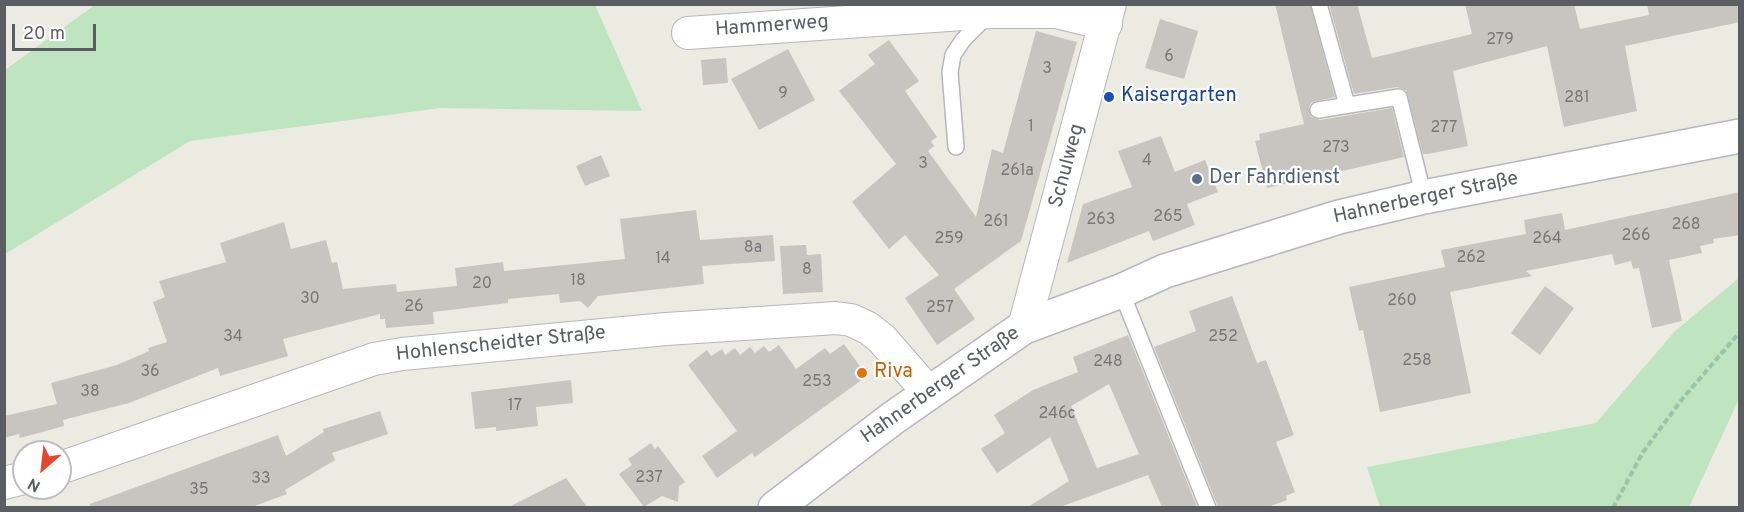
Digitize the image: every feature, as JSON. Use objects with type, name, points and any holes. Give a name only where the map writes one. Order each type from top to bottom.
[{"type":"main road","name":"Hahnerberger Straße","points":[[775,507],[929,393],[1024,327],[1121,291],[1165,271],[1318,224],[1424,197],[1740,136]]},
{"type":"street","name":"Hammerweg","points":[[688,33],[992,12],[1108,14]]},
{"type":"street","name":"Schulweg","points":[[1024,327],[1108,14]]},
{"type":"street","name":"Hohlenscheidter Straße","points":[[72,464],[374,359],[402,354],[666,329],[836,318],[851,320],[868,328],[882,339],[929,393]]},
{"type":"lane","points":[[1319,4],[1347,105]]},
{"type":"lane","points":[[956,147],[950,72],[953,55],[963,40],[992,12]]},
{"type":"lane","points":[[1318,110],[1399,97],[1424,197]]},
{"type":"lane","points":[[1121,291],[1208,507]]},
{"type":"path","points":[[1613,507],[1643,452],[1683,398],[1740,332]]},
{"type":"green space","points":[[96,4],[595,5],[642,111],[441,108],[190,141],[5,254],[5,70]]},
{"type":"green space","points":[[1739,278],[1739,399],[1689,507],[1380,507],[1367,467],[1596,423],[1675,331]]},
{"type":"building","points":[[1275,4],[1310,4],[1335,97],[1312,102],[1309,107],[1311,117],[1320,120],[1392,108],[1404,157],[1267,188],[1255,141],[1260,140],[1259,134],[1304,124]]},
{"type":"building","points":[[1329,4],[1357,4],[1372,58],[1472,34],[1465,4],[1574,4],[1580,29],[1649,15],[1647,4],[1740,4],[1740,22],[1625,46],[1637,111],[1564,127],[1547,46],[1453,71],[1468,146],[1423,154],[1406,90],[1397,87],[1354,94]]},
{"type":"building","points":[[1160,19],[1198,31],[1184,79],[1145,68]]},
{"type":"building","points":[[1036,31],[1077,42],[1021,241],[954,289],[975,319],[937,345],[905,298],[939,275],[905,235],[889,249],[852,202],[896,164],[839,91],[875,64],[868,55],[889,40],[919,81],[905,91],[937,137],[931,141],[934,146],[928,151],[976,217],[992,149],[1003,153]]},
{"type":"building","points":[[788,49],[815,100],[759,130],[731,79]]},
{"type":"building","points":[[726,58],[728,83],[703,85],[701,60]]},
{"type":"building","points":[[1161,136],[1175,172],[1205,160],[1218,192],[1187,204],[1195,225],[1153,241],[1149,231],[1067,263],[1083,204],[1132,187],[1118,151]]},
{"type":"building","points":[[601,155],[610,176],[585,186],[576,166]]},
{"type":"building","points":[[1740,192],[1740,235],[1713,239],[1714,243],[1700,246],[1702,253],[1669,260],[1682,321],[1652,328],[1639,268],[1633,269],[1631,261],[1615,265],[1612,254],[1526,271],[1532,276],[1450,292],[1471,393],[1380,412],[1363,330],[1359,331],[1349,287],[1445,267],[1441,250],[1526,234],[1524,220],[1562,213],[1565,230]]},
{"type":"building","points":[[696,210],[700,240],[773,235],[775,261],[702,266],[704,284],[598,296],[588,308],[580,301],[560,303],[559,294],[508,299],[508,303],[433,312],[434,324],[386,328],[385,319],[380,319],[380,314],[283,339],[288,356],[220,376],[218,368],[129,403],[63,420],[64,426],[20,438],[19,434],[4,438],[4,416],[57,404],[51,383],[117,365],[149,351],[148,348],[167,342],[153,302],[165,297],[159,281],[226,262],[220,243],[284,222],[291,249],[326,240],[332,263],[337,262],[343,289],[396,284],[397,292],[457,286],[455,268],[503,262],[504,271],[625,259],[620,219]]},
{"type":"building","points":[[806,245],[807,255],[821,254],[823,292],[783,294],[780,246]]},
{"type":"building","points":[[1545,286],[1574,308],[1540,355],[1511,333]]},
{"type":"building","points":[[1232,296],[1257,363],[1266,360],[1294,435],[1276,442],[1295,492],[1286,496],[1287,500],[1268,507],[1218,507],[1154,347],[1196,331],[1189,311]]},
{"type":"building","points":[[1128,335],[1197,507],[1162,507],[1148,475],[1060,507],[1028,507],[1069,481],[1050,437],[997,473],[981,449],[1005,433],[994,415],[1033,390],[1078,372],[1073,357]],"holes":[[[1109,384],[1139,454],[1097,468],[1071,406]]]},
{"type":"building","points":[[844,344],[867,376],[755,457],[752,453],[717,478],[702,456],[737,431],[688,365],[707,350],[711,356],[722,349],[725,355],[735,348],[740,355],[750,347],[755,353],[764,346],[769,352],[779,345],[796,369],[825,348],[830,354]]},
{"type":"building","points":[[571,380],[573,403],[536,407],[538,426],[496,431],[496,427],[475,429],[471,392]]},
{"type":"building","points":[[380,411],[388,434],[332,453],[335,460],[285,490],[287,494],[252,507],[90,507],[90,504],[278,435],[286,456],[324,432],[323,429]]},
{"type":"building","points":[[651,443],[655,449],[658,446],[685,482],[679,486],[678,502],[662,496],[644,507],[619,474],[632,465],[628,459]]},
{"type":"building","points":[[566,478],[587,507],[509,507]]},
{"type":"place","name":"Kaisergarten","points":[[1109,97]]},
{"type":"place","name":"Der Fahrdienst","points":[[1197,179]]},
{"type":"place","name":"Riva","points":[[862,373]]}]
